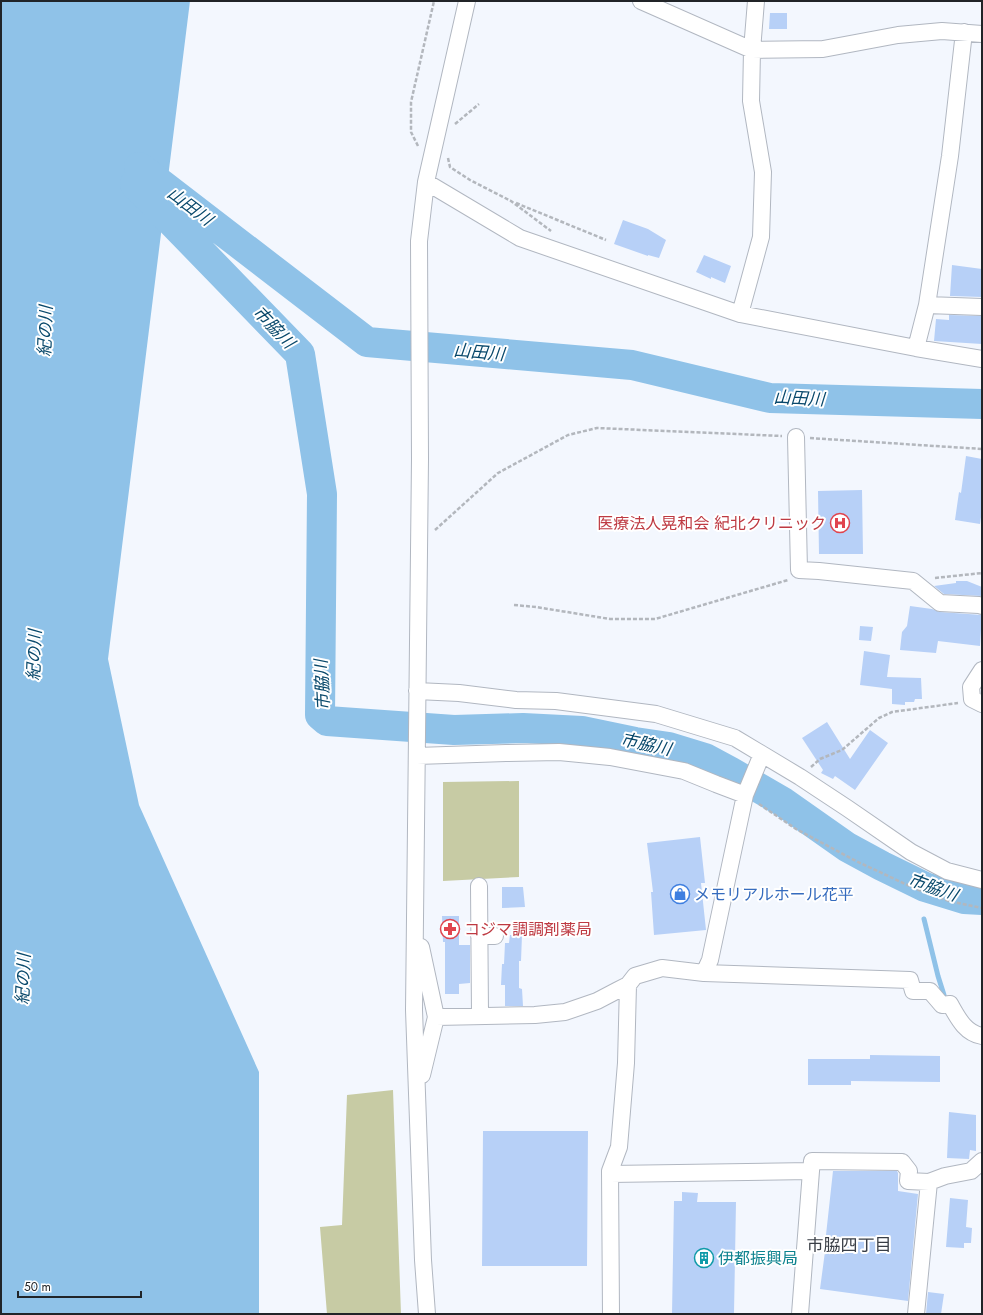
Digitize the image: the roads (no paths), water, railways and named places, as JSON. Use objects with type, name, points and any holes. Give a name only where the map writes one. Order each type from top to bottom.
[{"type":"street","points":[[427,1314],[423,1260],[414,1010],[420,459],[419,242],[428,175],[467,1]]},
{"type":"street","points":[[641,1],[752,50],[823,49],[898,35],[942,31],[982,34]]},
{"type":"street","points":[[740,314],[761,237],[763,172],[751,101],[752,50],[756,1]]},
{"type":"street","points":[[916,348],[927,305],[950,156],[964,32]]},
{"type":"street","points":[[428,175],[520,238],[740,314],[916,348],[982,359]]},
{"type":"street","points":[[927,305],[982,307]]},
{"type":"street","points":[[796,437],[799,570],[913,581],[940,603],[982,606]]},
{"type":"street","points":[[977,702],[971,687],[982,670]]},
{"type":"street","points":[[417,691],[459,693],[516,700],[556,701],[656,714],[734,738],[800,777],[911,852],[947,871],[982,880]]},
{"type":"street","points":[[417,756],[559,752],[610,757],[684,771],[745,795]]},
{"type":"street","points":[[704,973],[710,960],[745,795],[762,754]]},
{"type":"street","points":[[479,886],[480,1015]]},
{"type":"street","points":[[415,917],[436,1017],[417,1096]]},
{"type":"street","points":[[479,936],[495,936]]},
{"type":"street","points":[[436,1017],[535,1015],[566,1012],[597,1001],[628,985],[635,976],[662,968],[704,973],[910,980],[913,991],[930,991],[942,1005],[950,1004],[963,1026],[982,1036]]},
{"type":"street","points":[[611,1314],[610,1174],[619,1147],[626,1063],[628,985]]},
{"type":"street","points":[[800,1314],[812,1161],[902,1162],[909,1171],[908,1181],[929,1182],[945,1176],[971,1171],[982,1161]]},
{"type":"street","points":[[610,1174],[811,1171]]},
{"type":"street","points":[[916,1314],[929,1182]]},
{"type":"water","name":"紀の川","points":[[1,1],[190,1],[108,659],[139,805],[259,1072],[259,1314],[1,1314]]},
{"type":"waterway","name":"山田川","points":[[139,167],[367,342],[632,365],[770,398],[982,404]]},
{"type":"waterway","name":"市脇川","points":[[135,184],[300,354],[322,494],[320,715],[327,721],[454,730],[523,728],[582,731],[635,742],[669,747],[705,758],[731,772],[783,802],[847,847],[882,866],[925,887],[964,899],[982,900]]},
{"type":"waterway","points":[[924,919],[944,995]]},
{"type":"place","name":"医療法人晃和会 紀北クリニック","points":[[840,523]]},
{"type":"place","name":"メモリアルホール花平","points":[[680,894]]},
{"type":"place","name":"コジマ調調剤薬局","points":[[450,929]]},
{"type":"place","name":"伊都振興局","points":[[704,1258]]},
{"type":"district","name":"市脇四丁目","points":[[849,1245]]}]
